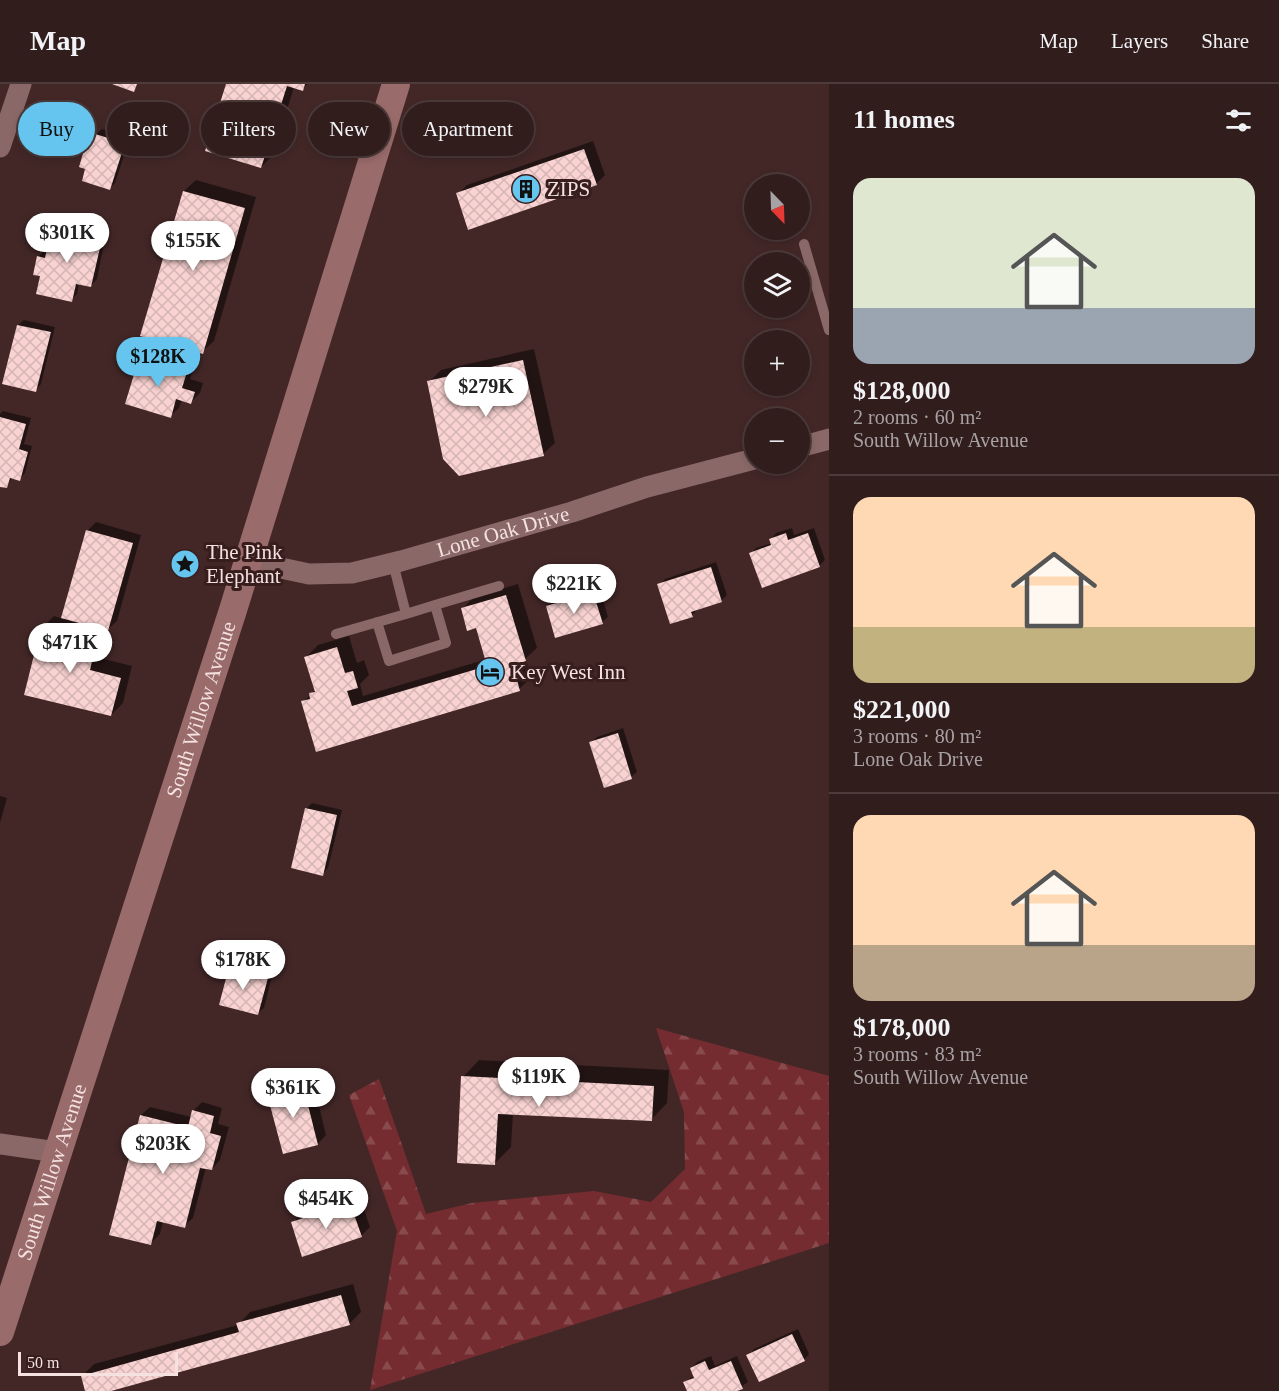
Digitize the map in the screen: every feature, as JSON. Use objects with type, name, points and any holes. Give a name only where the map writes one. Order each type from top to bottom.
[{"type":"main road","name":"South Willow Avenue","points":[[0,1332],[248,561],[396,84]]},
{"type":"street","points":[[1,142],[21,84]]},
{"type":"street","points":[[810,444],[829,439]]},
{"type":"street","name":"Lone Oak Drive","points":[[248,561],[309,574],[352,573],[572,512],[647,487],[744,462]]},
{"type":"street","points":[[0,1144],[57,1152]]},
{"type":"lane","points":[[804,244],[829,330]]},
{"type":"lane","points":[[393,563],[406,614]]},
{"type":"lane","points":[[336,634],[499,586]]},
{"type":"lane","points":[[377,622],[389,661],[446,643],[435,605]]},
{"type":"green space","points":[[656,1028],[829,1076],[829,1243],[370,1390],[397,1231],[349,1095],[379,1079],[426,1214],[472,1203],[594,1191],[651,1202],[685,1169],[684,1112]]},
{"type":"building","points":[[112,84],[137,84],[134,92]]},
{"type":"building","points":[[226,84],[305,84],[303,91],[287,86],[282,102],[220,102]]},
{"type":"building","points":[[95,134],[107,138],[107,156],[121,156],[110,190],[82,181],[85,169],[79,167],[82,156],[95,156]]},
{"type":"building","name":"ZIPS","points":[[584,149],[597,185],[468,230],[456,193]]},
{"type":"building","points":[[221,156],[265,156],[261,168]]},
{"type":"building","points":[[183,191],[245,208],[203,354],[140,336]]},
{"type":"building","points":[[51,228],[102,239],[91,287],[76,284],[72,302],[36,294],[40,276],[33,275],[37,256],[45,258]]},
{"type":"building","points":[[17,325],[51,332],[36,392],[2,384]]},
{"type":"building","points":[[139,358],[187,372],[182,388],[195,392],[191,404],[176,399],[171,418],[125,404]]},
{"type":"building","points":[[523,360],[544,456],[459,476],[443,459],[427,381]]},
{"type":"building","points":[[0,417],[26,424],[19,449],[28,452],[20,481],[10,478],[7,488],[0,487]]},
{"type":"building","points":[[86,530],[133,543],[108,631],[61,618]]},
{"type":"building","points":[[786,533],[788,540],[808,533],[820,567],[762,588],[749,553],[771,545],[769,539]]},
{"type":"building","points":[[711,567],[722,602],[691,612],[693,617],[670,624],[657,584]]},
{"type":"building","points":[[593,592],[603,624],[555,638],[546,606]]},
{"type":"building","name":"Key West Inn","points":[[506,595],[526,661],[513,665],[520,691],[316,752],[301,701],[310,699],[309,693],[315,692],[304,657],[337,647],[345,673],[353,671],[358,688],[347,691],[352,706],[487,666],[476,628],[467,631],[461,608]]},
{"type":"building","points":[[41,627],[97,641],[90,670],[121,678],[111,716],[24,695]]},
{"type":"building","points":[[618,733],[632,779],[604,788],[589,742]]},
{"type":"building","points":[[305,808],[337,815],[323,876],[291,868]]},
{"type":"building","points":[[229,967],[268,978],[258,1015],[219,1005]]},
{"type":"building","points":[[461,1076],[654,1086],[652,1121],[498,1114],[495,1165],[457,1163]]},
{"type":"building","points":[[303,1085],[318,1145],[283,1154],[267,1094]]},
{"type":"building","points":[[192,1110],[214,1116],[210,1133],[221,1136],[212,1170],[200,1168],[185,1228],[157,1221],[151,1245],[109,1235],[140,1115],[188,1127]]},
{"type":"building","points":[[350,1203],[362,1237],[302,1257],[291,1222]]},
{"type":"building","points":[[341,1295],[350,1325],[111,1391],[85,1391],[81,1376],[239,1332],[236,1323]]},
{"type":"building","points":[[792,1334],[805,1361],[759,1382],[746,1355]]},
{"type":"building","points":[[705,1361],[709,1370],[731,1361],[743,1389],[687,1391],[683,1382],[694,1378],[690,1368]]},
{"type":"place","name":"ZIPS","points":[[526,189]]},
{"type":"place","name":"The Pink Elephant","points":[[185,564]]},
{"type":"place","name":"Key West Inn","points":[[490,672]]}]
